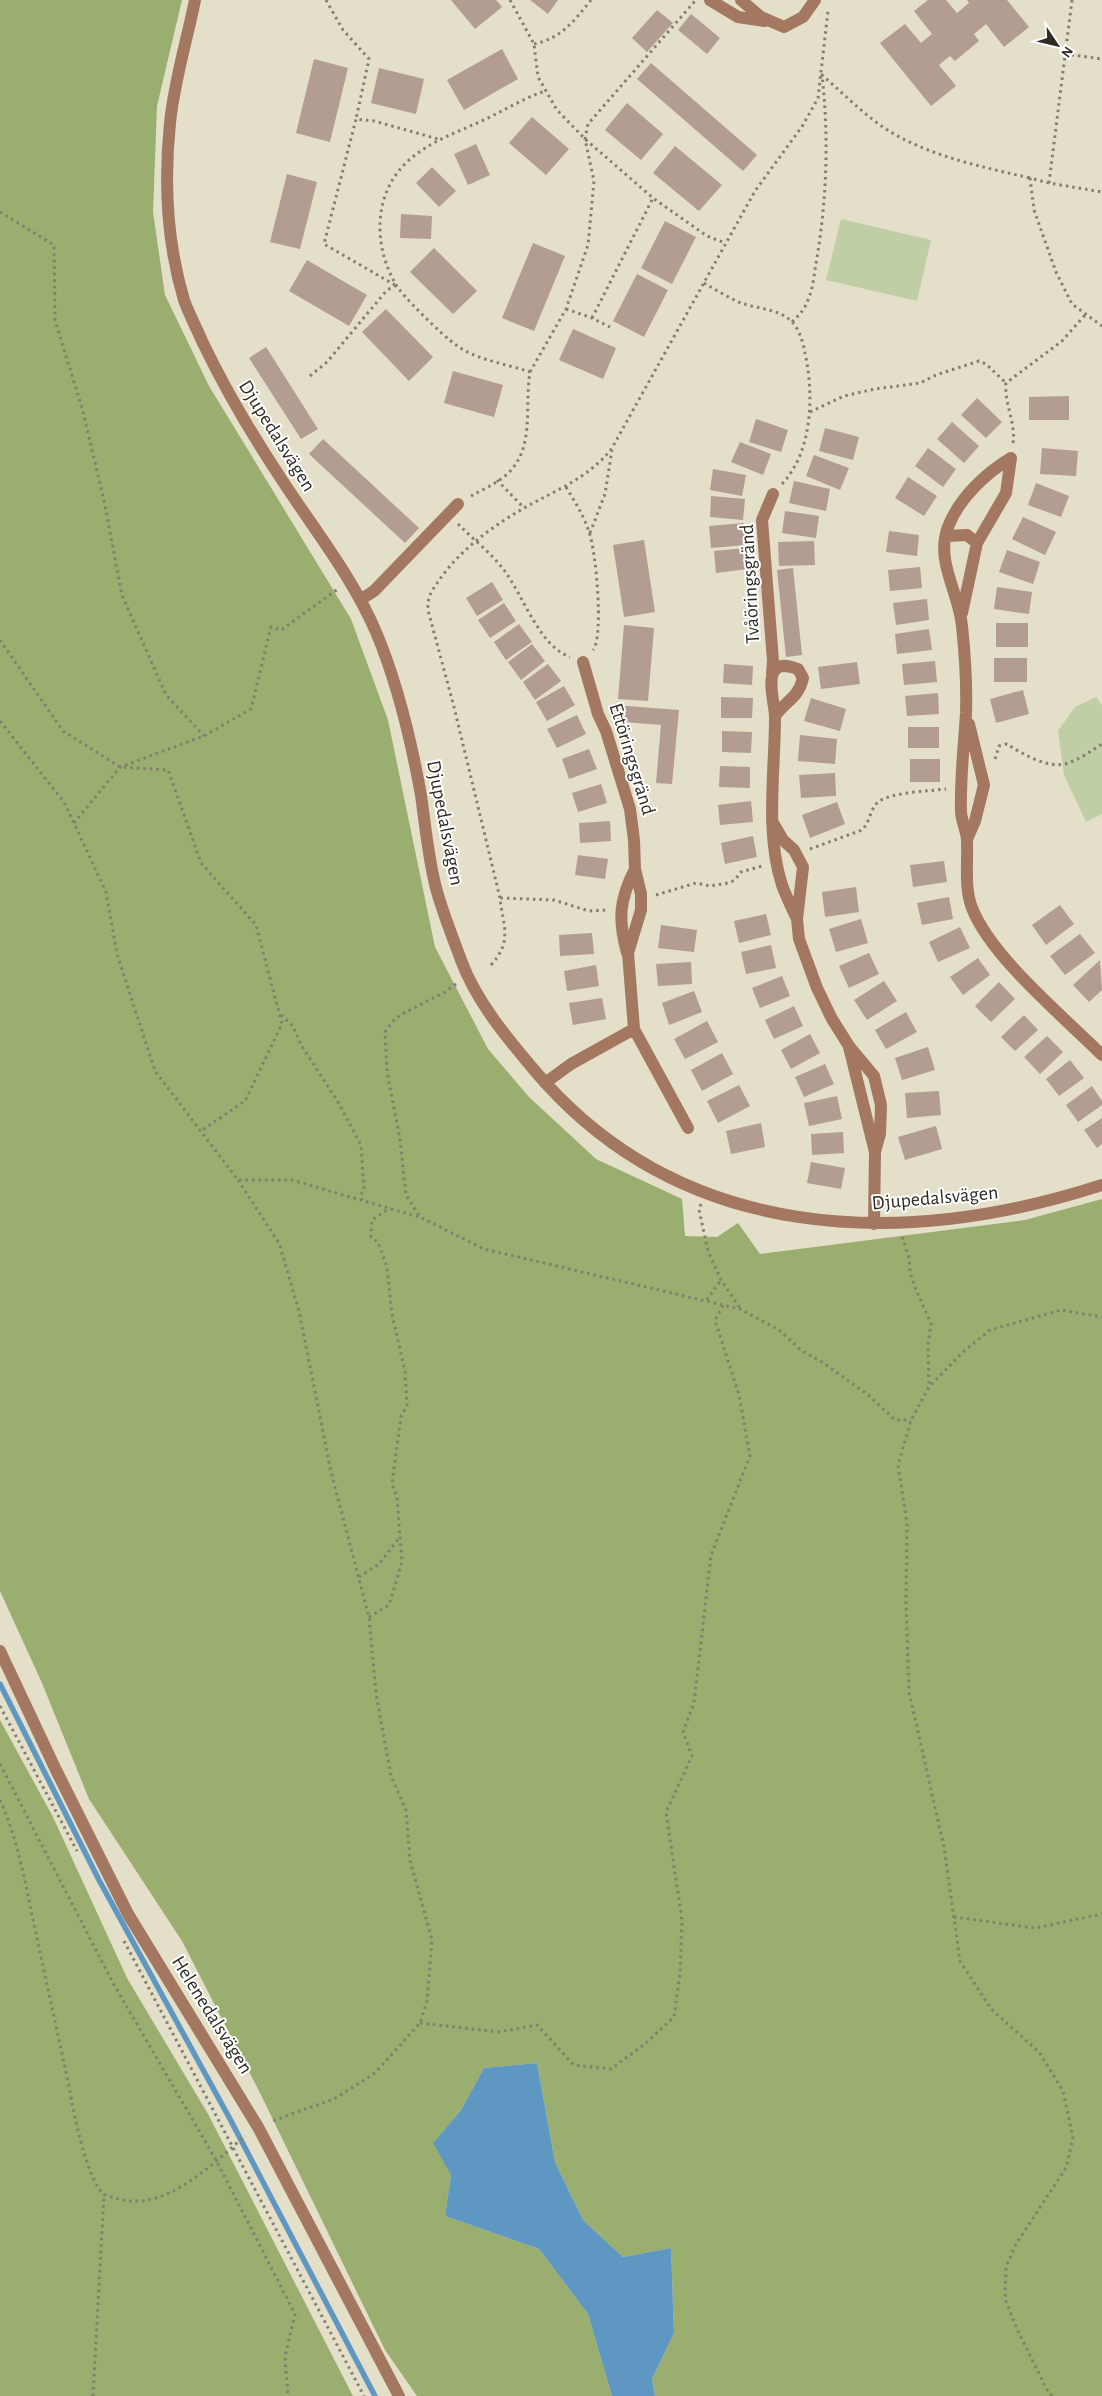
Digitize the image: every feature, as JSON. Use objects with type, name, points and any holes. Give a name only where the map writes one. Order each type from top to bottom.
[{"type":"street","name":"Djupedalsvägen","points":[[195,0],[170,120],[168,194],[174,256],[185,303],[221,381],[279,476],[349,581],[376,630],[408,727],[435,884],[463,966],[484,1004],[519,1052],[564,1105],[620,1149],[650,1167],[703,1193],[770,1213],[816,1220],[900,1224],[998,1212],[1060,1198],[1102,1185]]},
{"type":"street","points":[[710,0],[738,17],[770,21]]},
{"type":"street","points":[[741,0],[761,18],[784,27],[803,17],[815,0]]},
{"type":"street","points":[[1011,458],[991,470],[961,504],[948,527],[944,548],[947,572],[961,615],[966,668],[966,712],[961,814],[967,839],[967,876],[971,907],[981,927],[1007,960],[1102,1055]]},
{"type":"street","points":[[961,615],[978,543],[1006,493],[1011,458]]},
{"type":"street","name":"Tvåöringsgränd","points":[[773,494],[762,520],[773,661],[775,716],[772,821],[782,884],[797,919]]},
{"type":"street","points":[[360,600],[374,591],[458,504]]},
{"type":"street","points":[[946,536],[967,535],[978,543]]},
{"type":"street","name":"Ettöringsgränd","points":[[583,662],[598,714],[606,731],[630,809],[634,840],[634,868],[641,894],[640,910],[628,953]]},
{"type":"street","name":"Tvåöringsgränd","points":[[772,674],[777,668],[785,666],[798,670],[803,678],[800,690],[781,707],[775,716]]},
{"type":"street","points":[[966,712],[984,785],[975,820],[967,839]]},
{"type":"street","name":"Tvåöringsgränd","points":[[772,821],[783,840],[794,850],[803,867],[797,919],[799,939],[817,988],[832,1019],[849,1046],[874,1076],[881,1106],[880,1134],[875,1152]]},
{"type":"street","name":"Ettöringsgränd","points":[[634,868],[627,884],[620,914],[622,934],[628,953],[634,1029]]},
{"type":"street","points":[[545,1083],[571,1064],[634,1029],[688,1128]]},
{"type":"street","name":"Tvåöringsgränd","points":[[849,1046],[875,1152],[874,1224]]},
{"type":"street","name":"Helenedalsvägen","points":[[0,1651],[56,1770],[128,1914],[258,2127],[399,2396]]},
{"type":"path","points":[[326,0],[343,30],[369,59],[356,119],[324,244],[395,285],[457,346],[476,355],[530,372]]},
{"type":"path","points":[[510,0],[534,44],[538,77],[557,110],[585,139],[653,198],[707,236],[725,243]]},
{"type":"path","points":[[534,44],[550,40],[568,27],[592,0]]},
{"type":"path","points":[[458,504],[505,476],[518,460],[526,442],[527,391],[530,372],[566,309],[588,245],[594,181],[585,139],[588,124],[696,0]]},
{"type":"path","points":[[1049,182],[1072,0]]},
{"type":"path","points":[[500,898],[427,602],[429,594],[449,567],[476,541],[524,508],[566,487],[604,459],[612,448],[755,191],[803,125],[818,98],[828,9]]},
{"type":"path","points":[[1065,54],[1102,58]]},
{"type":"path","points":[[822,75],[873,120],[908,141],[951,158],[1030,178],[1102,192]]},
{"type":"path","points":[[792,322],[800,314],[810,296],[818,251],[826,178],[825,101],[822,75]]},
{"type":"path","points":[[395,285],[379,240],[381,212],[395,176],[405,164],[438,139],[490,117],[521,100],[545,92]]},
{"type":"path","points":[[356,119],[374,121],[438,139]]},
{"type":"path","points":[[1030,178],[1034,210],[1056,272],[1072,304],[1102,326]]},
{"type":"path","points":[[592,318],[653,198]]},
{"type":"path","points":[[0,212],[54,246],[55,320],[82,408],[104,500],[122,595],[166,695],[204,736]]},
{"type":"path","points":[[704,283],[740,302],[779,313],[792,322],[800,335],[808,370],[810,412],[796,466],[773,494]]},
{"type":"path","points":[[310,376],[327,362],[388,290],[395,285]]},
{"type":"path","points":[[566,309],[592,318],[610,327]]},
{"type":"path","points":[[1011,458],[1014,435],[1005,393],[1006,384],[1062,341],[1086,314]]},
{"type":"path","points":[[810,412],[844,396],[884,387],[913,385],[979,361],[986,364],[1006,384]]},
{"type":"path","points":[[590,534],[605,494],[612,448]]},
{"type":"path","points":[[497,480],[524,508]]},
{"type":"path","points":[[448,515],[504,570],[528,611],[550,642],[563,654],[583,662],[596,646],[599,617],[590,534],[579,508],[566,487]]},
{"type":"path","points":[[74,824],[120,767],[204,736],[251,709],[271,627],[281,630],[349,581]]},
{"type":"path","points":[[0,640],[63,731],[120,767],[168,770],[201,863],[256,925],[282,1024],[246,1101],[201,1131]]},
{"type":"path","points":[[0,721],[64,802],[106,892],[117,954],[155,1070],[238,1180],[279,1243],[299,1311],[329,1463],[369,1617],[376,1693],[391,1776],[406,1810],[410,1860],[432,1940],[426,2001],[420,2023],[375,2072],[334,2099],[258,2127]]},
{"type":"path","points":[[420,1217],[406,1195],[400,1139],[387,1072],[385,1032],[393,1021],[402,1014],[445,992],[457,983]]},
{"type":"path","points":[[280,1014],[293,1026],[300,1045],[338,1102],[361,1145],[364,1189],[361,1195],[362,1200]]},
{"type":"path","points":[[238,1180],[292,1180],[420,1217],[484,1249],[740,1309],[779,1330],[802,1351],[822,1362],[866,1394],[895,1420],[911,1420]]},
{"type":"path","points":[[703,1193],[699,1210],[706,1243],[720,1280],[740,1309]]},
{"type":"path","points":[[369,1617],[389,1605],[402,1562],[397,1497],[392,1484],[401,1416],[407,1406],[405,1371],[392,1314],[387,1267],[378,1242],[372,1238],[372,1220],[390,1208]]},
{"type":"path","points":[[900,1224],[903,1244],[909,1258],[910,1272],[931,1324],[928,1344],[930,1387]]},
{"type":"path","points":[[707,1300],[720,1280]]},
{"type":"path","points":[[420,2023],[500,2032],[537,2025],[574,2065],[611,2069],[645,2044],[674,2017],[680,1973],[682,1920],[666,1812],[692,1756],[683,1732],[694,1703],[711,1556],[750,1456],[739,1395],[715,1320],[724,1304]]},
{"type":"path","points":[[1052,2396],[1016,2329],[1006,2299],[1006,2267],[1016,2244],[1066,2168],[1073,2138],[1063,2091],[1039,2052],[991,2009],[960,1960],[944,1847],[909,1692],[906,1604],[907,1523],[898,1465],[911,1420],[930,1387],[962,1353],[990,1330],[1061,1310],[1102,1317]]},
{"type":"path","points":[[359,1577],[379,1564],[400,1537]]},
{"type":"path","points":[[0,1764],[113,1983],[216,2160],[295,2314],[285,2357],[288,2396]]},
{"type":"path","points":[[0,1800],[6,1813],[26,1887],[76,2123],[92,2176],[104,2194],[92,2396]]},
{"type":"path","points":[[954,1917],[1035,1928],[1102,1914]]},
{"type":"path","points":[[104,2194],[125,2201],[150,2200],[168,2193],[216,2160],[244,2136]]},
{"type":"path","points":[[233,2147],[364,2396]]},
{"type":"green space","points":[[0,0],[182,0],[157,106],[153,212],[165,295],[209,386],[351,619],[388,720],[435,947],[488,1049],[529,1097],[596,1159],[682,1199],[685,1236],[717,1237],[738,1223],[760,1254],[1025,1220],[1102,1199],[1102,2396],[655,2396],[652,2379],[674,2333],[671,2248],[623,2257],[583,2220],[555,2162],[537,2063],[484,2068],[461,2110],[434,2142],[451,2175],[445,2216],[539,2249],[588,2314],[612,2396],[417,2396],[385,2350],[261,2095],[182,1941],[89,1799],[42,1683],[0,1591]]},
{"type":"green space","points":[[841,219],[931,240],[917,301],[826,280]]},
{"type":"green space","points":[[1096,697],[1102,705],[1102,814],[1086,822],[1064,775],[1058,731],[1075,707]]},
{"type":"green space","points":[[0,1720],[53,1817],[127,1978],[208,2114],[353,2396],[0,2396]]},
{"type":"water","points":[[537,2063],[555,2162],[583,2220],[623,2257],[671,2248],[674,2333],[652,2379],[655,2396],[612,2396],[588,2314],[539,2249],[445,2216],[451,2175],[433,2143],[461,2110],[484,2068]]},
{"type":"building","points":[[451,0],[496,0],[502,7],[475,29]]},
{"type":"building","points":[[530,0],[558,0],[548,14]]},
{"type":"building","points":[[928,0],[946,0],[957,13],[969,3],[967,0],[1007,0],[1029,27],[1004,47],[986,24],[974,34],[979,41],[955,61],[950,56],[939,65],[956,86],[931,106],[880,43],[905,24],[921,43],[932,34],[914,11]]},
{"type":"building","points":[[657,10],[673,23],[647,52],[632,38]]},
{"type":"building","points":[[691,14],[720,38],[707,54],[678,30]]},
{"type":"building","points":[[502,49],[518,79],[464,110],[447,80]]},
{"type":"building","points":[[314,59],[348,68],[330,142],[296,133]]},
{"type":"building","points":[[651,63],[757,155],[743,171],[637,79]]},
{"type":"building","points":[[379,68],[424,79],[416,114],[371,103]]},
{"type":"building","points":[[627,103],[663,134],[641,160],[605,130]]},
{"type":"building","points":[[532,117],[569,149],[546,175],[509,143]]},
{"type":"building","points":[[476,144],[490,175],[468,185],[454,154]]},
{"type":"building","points":[[675,146],[722,185],[699,211],[653,173]]},
{"type":"building","points":[[432,167],[456,191],[439,207],[416,183]]},
{"type":"building","points":[[287,174],[317,182],[300,249],[270,242]]},
{"type":"building","points":[[401,214],[432,216],[431,239],[400,238]]},
{"type":"building","points":[[665,221],[696,237],[672,284],[641,268]]},
{"type":"building","points":[[533,243],[565,256],[534,331],[502,318]]},
{"type":"building","points":[[434,248],[477,291],[453,314],[410,272]]},
{"type":"building","points":[[307,260],[367,295],[349,326],[289,291]]},
{"type":"building","points":[[637,274],[668,290],[644,337],[613,321]]},
{"type":"building","points":[[386,309],[433,357],[409,381],[362,332]]},
{"type":"building","points":[[573,329],[616,348],[603,379],[559,360]]},
{"type":"building","points":[[266,347],[318,429],[301,439],[249,358]]},
{"type":"building","points":[[453,371],[503,385],[494,417],[444,403]]},
{"type":"building","points":[[1069,396],[1069,420],[1029,420],[1029,397]]},
{"type":"building","points":[[977,398],[1002,422],[986,438],[961,415]]},
{"type":"building","points":[[756,419],[788,430],[781,452],[749,442]]},
{"type":"building","points":[[952,422],[979,446],[964,463],[937,439]]},
{"type":"building","points":[[825,428],[859,437],[853,460],[819,451]]},
{"type":"building","points":[[323,439],[419,528],[405,543],[309,454]]},
{"type":"building","points":[[740,442],[771,454],[763,475],[731,462]]},
{"type":"building","points":[[928,448],[956,469],[943,487],[915,466]]},
{"type":"building","points":[[1042,448],[1078,451],[1076,476],[1040,474]]},
{"type":"building","points":[[814,455],[849,468],[840,490],[806,476]]},
{"type":"building","points":[[713,469],[746,475],[742,496],[710,490]]},
{"type":"building","points":[[908,477],[937,496],[924,516],[895,498]]},
{"type":"building","points":[[794,481],[830,489],[826,511],[789,503]]},
{"type":"building","points":[[1036,483],[1069,496],[1061,517],[1028,505]]},
{"type":"building","points":[[711,496],[745,499],[743,520],[710,517]]},
{"type":"building","points":[[785,511],[819,516],[816,538],[782,533]]},
{"type":"building","points":[[1023,517],[1056,532],[1045,555],[1012,539]]},
{"type":"building","points":[[744,523],[746,545],[711,548],[709,526]]},
{"type":"building","points":[[889,531],[919,535],[917,556],[886,552]]},
{"type":"building","points":[[644,540],[655,612],[624,617],[613,545]]},
{"type":"building","points":[[814,541],[815,565],[779,566],[778,542]]},
{"type":"building","points":[[746,548],[748,569],[716,573],[714,551]]},
{"type":"building","points":[[1007,550],[1040,562],[1033,584],[999,572]]},
{"type":"building","points":[[920,567],[922,588],[890,591],[888,570]]},
{"type":"building","points":[[793,568],[802,655],[786,657],[777,570]]},
{"type":"building","points":[[492,582],[503,600],[477,616],[466,598]]},
{"type":"building","points":[[997,587],[1032,592],[1029,614],[994,609]]},
{"type":"building","points":[[927,599],[929,620],[896,625],[893,603]]},
{"type":"building","points":[[504,603],[516,621],[490,638],[478,620]]},
{"type":"building","points":[[996,623],[1028,623],[1028,647],[996,647]]},
{"type":"building","points":[[519,624],[532,642],[506,660],[494,642]]},
{"type":"building","points":[[624,625],[654,628],[648,701],[618,699]]},
{"type":"building","points":[[929,629],[932,650],[897,654],[895,634]]},
{"type":"building","points":[[532,644],[545,661],[521,680],[508,662]]},
{"type":"building","points":[[994,658],[1027,658],[1027,682],[994,682]]},
{"type":"building","points":[[935,661],[937,682],[904,685],[902,664]]},
{"type":"building","points":[[857,662],[860,684],[821,689],[818,667]]},
{"type":"building","points":[[548,664],[561,681],[535,700],[523,682]]},
{"type":"building","points":[[724,664],[753,666],[752,685],[723,683]]},
{"type":"building","points":[[564,686],[575,705],[547,721],[536,702]]},
{"type":"building","points":[[1023,690],[1029,714],[996,723],[990,699]]},
{"type":"building","points":[[938,693],[939,714],[907,716],[905,696]]},
{"type":"building","points":[[721,697],[753,698],[752,718],[721,718]]},
{"type":"building","points":[[811,698],[846,709],[840,731],[804,721]]},
{"type":"building","points":[[614,705],[679,710],[672,784],[656,783],[661,725],[612,721]]},
{"type":"building","points":[[577,715],[586,734],[557,748],[547,729]]},
{"type":"building","points":[[908,727],[939,727],[939,748],[908,748]]},
{"type":"building","points":[[722,731],[752,732],[751,753],[722,752]]},
{"type":"building","points":[[800,735],[837,739],[835,764],[798,761]]},
{"type":"building","points":[[589,749],[597,769],[569,779],[562,759]]},
{"type":"building","points":[[910,759],[940,759],[940,782],[910,782]]},
{"type":"building","points":[[720,766],[750,767],[750,788],[719,787]]},
{"type":"building","points":[[835,773],[836,796],[801,798],[799,775]]},
{"type":"building","points":[[601,784],[607,803],[578,812],[572,793]]},
{"type":"building","points":[[751,801],[753,822],[720,825],[718,805]]},
{"type":"building","points":[[837,802],[845,824],[810,838],[802,815]]},
{"type":"building","points":[[610,821],[611,841],[580,843],[579,823]]},
{"type":"building","points":[[753,836],[757,857],[725,864],[721,843]]},
{"type":"building","points":[[578,855],[608,859],[605,879],[575,875]]},
{"type":"building","points":[[944,861],[947,882],[913,887],[910,865]]},
{"type":"building","points":[[856,887],[859,912],[825,917],[822,892]]},
{"type":"building","points":[[949,897],[953,919],[922,925],[917,903]]},
{"type":"building","points":[[1060,905],[1074,924],[1046,945],[1032,925]]},
{"type":"building","points":[[766,914],[771,935],[739,943],[734,921]]},
{"type":"building","points":[[861,919],[868,943],[836,952],[829,929]]},
{"type":"building","points":[[661,925],[697,930],[694,952],[658,948]]},
{"type":"building","points":[[960,927],[970,948],[938,962],[929,942]]},
{"type":"building","points":[[592,933],[594,954],[560,956],[559,935]]},
{"type":"building","points":[[1080,934],[1095,953],[1065,975],[1050,956]]},
{"type":"building","points":[[771,945],[776,968],[746,974],[741,952]]},
{"type":"building","points":[[869,953],[879,974],[849,988],[839,966]]},
{"type":"building","points":[[978,958],[990,975],[963,995],[950,977]]},
{"type":"building","points":[[1100,960],[1102,990],[1089,1002],[1073,985]]},
{"type":"building","points":[[691,962],[692,984],[658,986],[656,964]]},
{"type":"building","points":[[596,965],[599,986],[567,991],[564,971]]},
{"type":"building","points":[[782,976],[790,996],[760,1008],[752,988]]},
{"type":"building","points":[[884,981],[897,1001],[867,1020],[854,1000]]},
{"type":"building","points":[[999,982],[1015,999],[991,1022],[975,1006]]},
{"type":"building","points":[[694,991],[702,1012],[669,1025],[662,1003]]},
{"type":"building","points":[[602,998],[606,1019],[573,1025],[569,1003]]},
{"type":"building","points":[[794,1006],[803,1026],[774,1039],[765,1020]]},
{"type":"building","points":[[906,1012],[917,1032],[886,1049],[875,1030]]},
{"type":"building","points":[[1024,1015],[1038,1030],[1015,1051],[1001,1037]]},
{"type":"building","points":[[707,1021],[718,1042],[685,1059],[674,1039]]},
{"type":"building","points":[[810,1034],[820,1053],[791,1069],[781,1050]]},
{"type":"building","points":[[1047,1036],[1063,1052],[1040,1074],[1024,1057]]},
{"type":"building","points":[[928,1047],[935,1070],[902,1080],[895,1058]]},
{"type":"building","points":[[722,1053],[733,1074],[702,1091],[691,1070]]},
{"type":"building","points":[[1070,1060],[1084,1078],[1059,1096],[1046,1079]]},
{"type":"building","points":[[825,1064],[834,1084],[804,1097],[795,1077]]},
{"type":"building","points":[[739,1085],[750,1106],[718,1123],[707,1101]]},
{"type":"building","points":[[1092,1086],[1102,1101],[1102,1105],[1078,1122],[1066,1105]]},
{"type":"building","points":[[939,1091],[941,1115],[907,1118],[905,1093]]},
{"type":"building","points":[[837,1096],[842,1119],[809,1126],[804,1103]]},
{"type":"building","points":[[1102,1118],[1102,1144],[1097,1148],[1084,1130]]},
{"type":"building","points":[[761,1123],[765,1147],[731,1154],[726,1131]]},
{"type":"building","points":[[936,1126],[942,1149],[905,1160],[898,1137]]},
{"type":"building","points":[[843,1132],[844,1153],[812,1155],[811,1134]]},
{"type":"building","points":[[811,1162],[845,1168],[841,1189],[807,1183]]},
{"type":"waterway","points":[[0,1684],[99,1880],[230,2119],[375,2396]]}]
